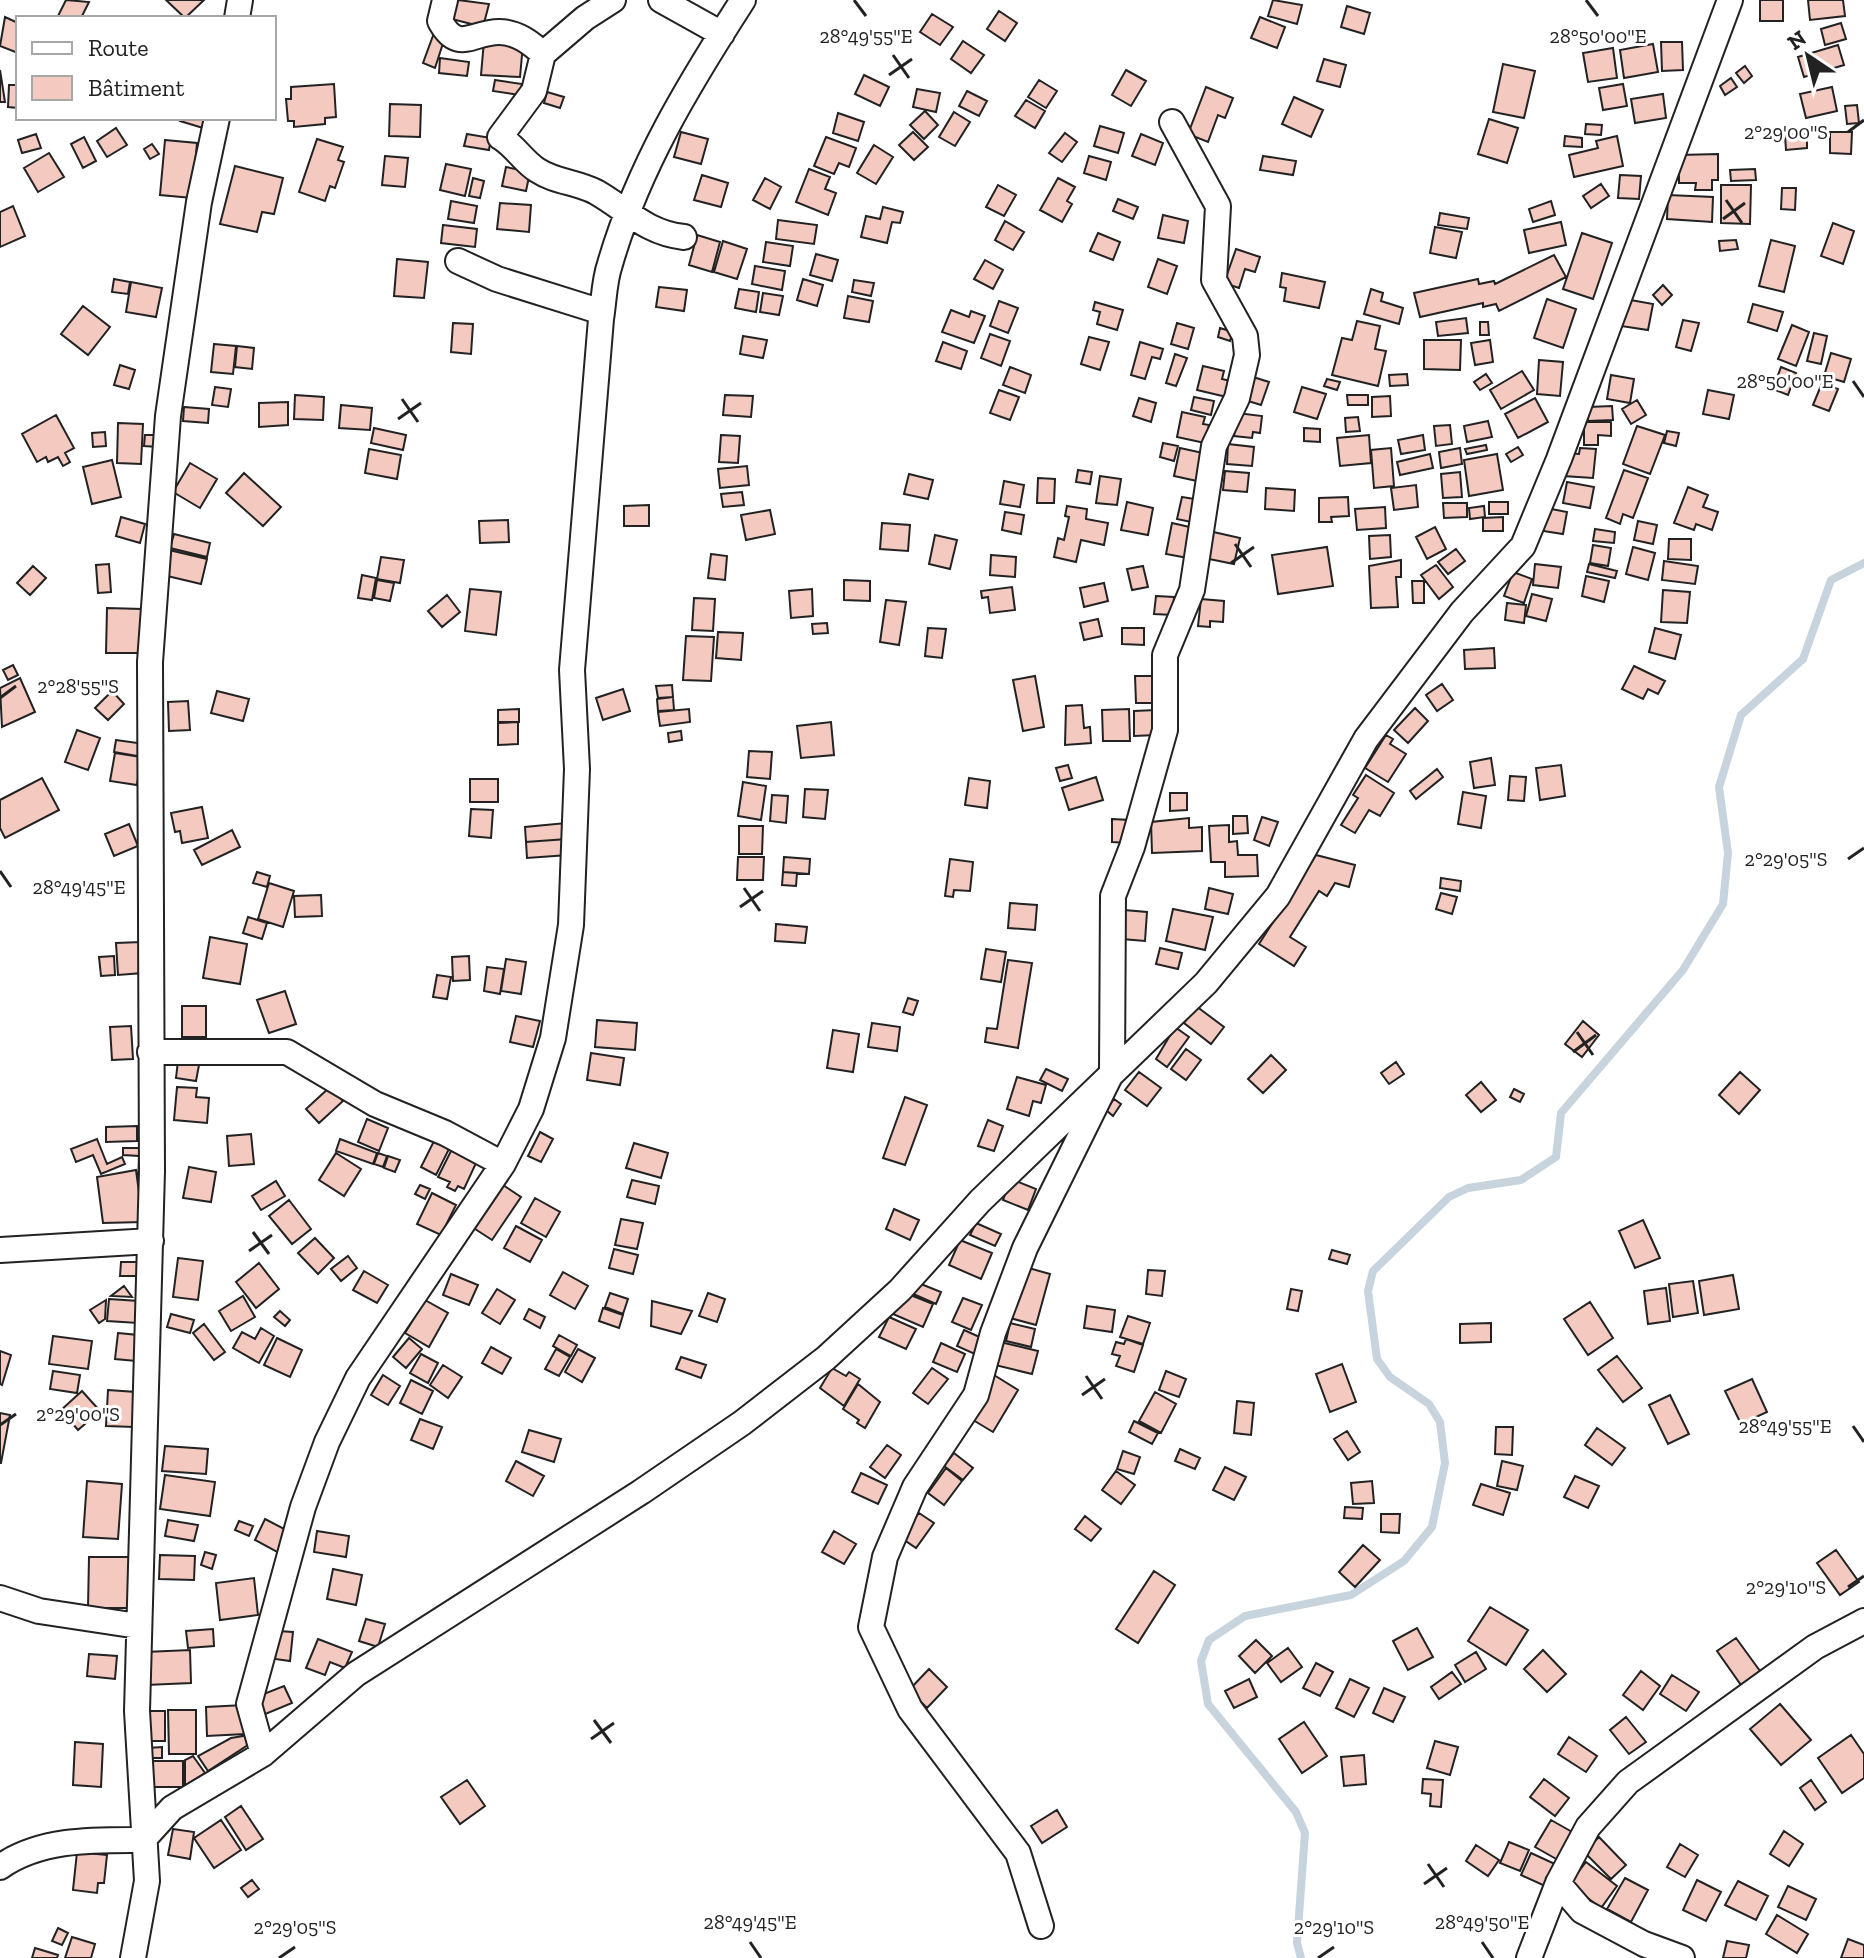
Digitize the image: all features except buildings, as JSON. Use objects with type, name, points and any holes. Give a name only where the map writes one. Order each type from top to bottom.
[{"type":"street","points":[[445,0],[440,21],[447,34],[462,40],[499,32],[520,36],[543,54]]},
{"type":"street","points":[[613,0],[585,18],[543,54],[534,91],[500,137],[520,151],[539,171],[595,192],[627,216],[669,236],[684,237]]},
{"type":"street","points":[[661,0],[722,34]]},
{"type":"street","points":[[263,1754],[249,1704],[299,1521],[327,1442],[358,1378],[503,1164],[531,1109],[553,1038],[571,925],[577,769],[572,670],[608,267],[641,174],[685,91],[743,0]]},
{"type":"street","points":[[0,1867],[39,1849],[86,1840],[143,1840],[172,1808],[263,1754],[356,1674],[641,1492],[742,1423],[815,1367],[900,1290],[980,1201],[1206,983],[1278,896],[1366,739],[1462,612],[1523,546],[1559,459],[1730,0]]},
{"type":"street","points":[[133,1958],[147,1881],[137,1711],[138,1626],[146,1510],[151,1241],[153,631],[168,416],[199,202],[217,120]]},
{"type":"street","points":[[1041,1926],[1018,1853],[910,1709],[871,1627],[885,1557],[915,1487],[976,1395],[993,1333],[1025,1248],[1112,1072],[1113,896],[1132,847],[1165,730],[1165,655],[1192,590],[1214,446],[1237,398],[1247,355],[1245,336],[1214,280],[1218,206],[1172,122]]},
{"type":"street","points":[[458,261],[497,279],[602,312]]},
{"type":"street","points":[[150,1052],[287,1052],[375,1104],[445,1133],[503,1164]]},
{"type":"street","points":[[0,1250],[151,1241]]},
{"type":"street","points":[[0,1598],[39,1611],[138,1626]]},
{"type":"street","points":[[1529,1958],[1558,1883],[1588,1827],[1628,1782],[1815,1647],[1864,1621]]},
{"type":"street","points":[[1558,1883],[1582,1911],[1644,1944],[1682,1958]]},
{"type":"waterway","points":[[1301,1958],[1297,1943],[1305,1833],[1296,1812],[1208,1704],[1201,1661],[1209,1640],[1245,1616],[1351,1595],[1404,1561],[1432,1527],[1445,1463],[1440,1422],[1429,1404],[1390,1377],[1377,1359],[1368,1291],[1373,1271],[1449,1197],[1468,1188],[1521,1180],[1556,1157],[1561,1113],[1683,970],[1723,904],[1728,853],[1719,787],[1741,715],[1803,659],[1831,580],[1864,563]]}]
